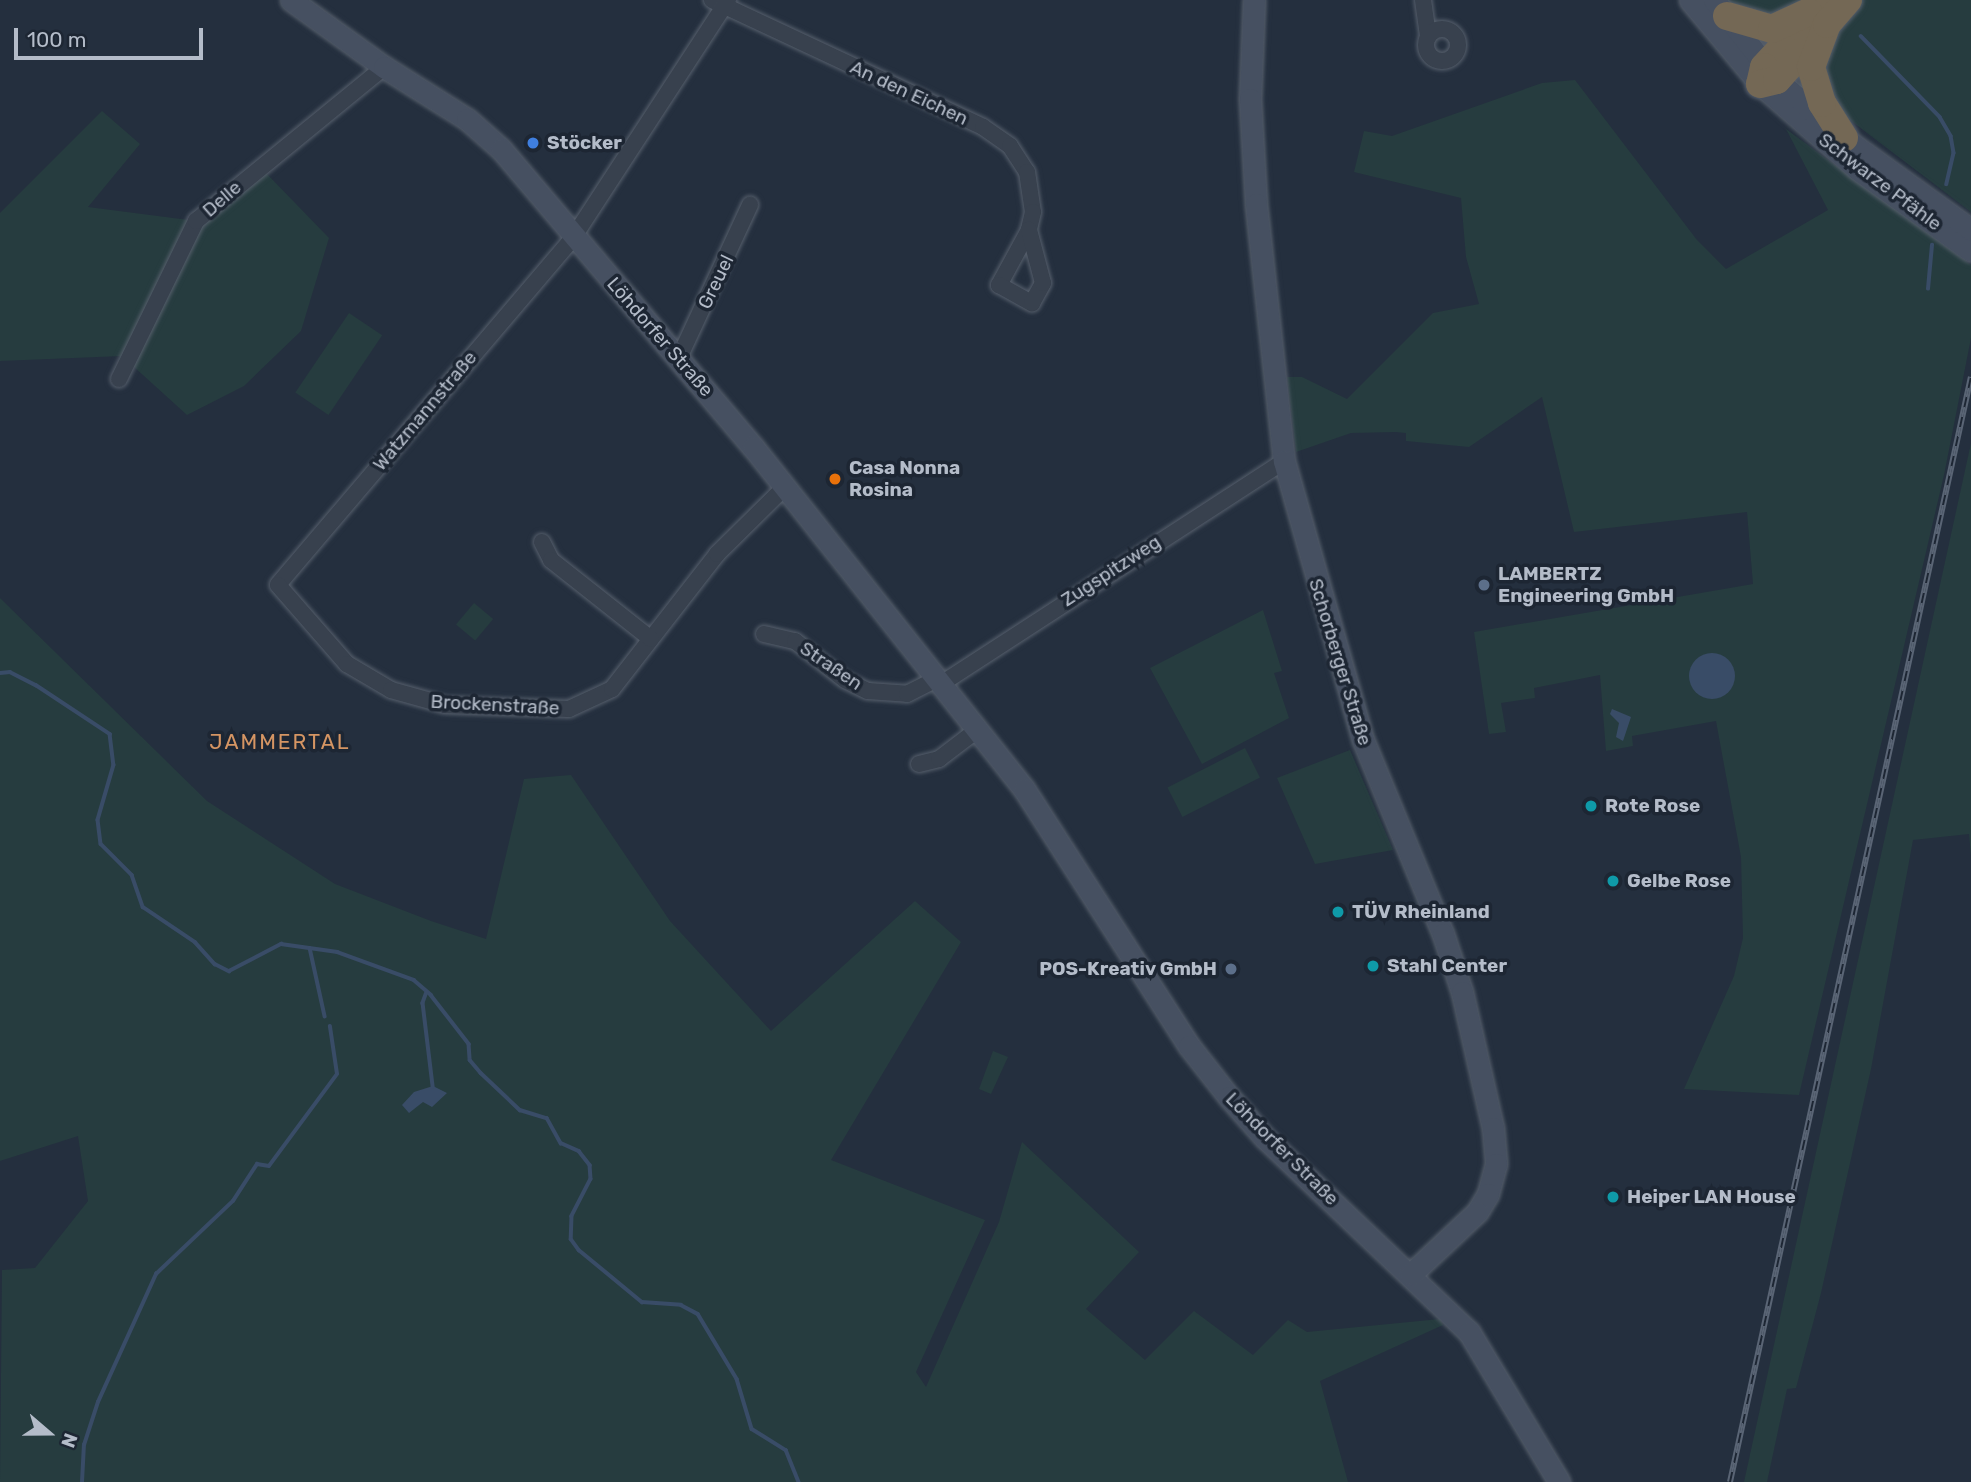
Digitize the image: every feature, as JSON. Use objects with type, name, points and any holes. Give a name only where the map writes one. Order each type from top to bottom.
[{"type":"highway","points":[[1720,8],[1755,27],[1777,28],[1848,0]]},
{"type":"highway","points":[[1767,77],[1826,8]]},
{"type":"highway","points":[[1826,8],[1814,53],[1812,75],[1844,138]]},
{"type":"main road","name":"Löhdorfer Straße","points":[[291,0],[384,67],[488,135],[573,238],[679,358],[785,486],[1054,831],[1189,1046],[1228,1097],[1265,1138],[1411,1274],[1482,1349],[1559,1482]]},
{"type":"main road","name":"Schorberger Straße","points":[[1254,0],[1250,99],[1256,204],[1284,461],[1363,740],[1443,934],[1462,992],[1480,1057],[1493,1128],[1496,1164],[1484,1201],[1411,1274]]},
{"type":"main road","points":[[1690,0],[1767,77]]},
{"type":"main road","points":[[1720,8],[1767,77]]},
{"type":"main road","name":"Schwarze Pfähle","points":[[1767,77],[1844,138],[1971,230]]},
{"type":"main road","name":"Schwarze Pfähle","points":[[1767,77],[1857,169],[1971,251]]},
{"type":"street","points":[[1423,0],[1428,37]]},
{"type":"street","name":"An den Eichen","points":[[573,238],[721,3],[998,135],[1017,154],[1032,185],[1029,230]]},
{"type":"street","name":"Delle","points":[[119,379],[197,221],[384,67]]},
{"type":"street","name":"Greuel","points":[[679,358],[751,205]]},
{"type":"street","name":"Watzmannstraße","points":[[278,585],[573,238]]},
{"type":"street","name":"Zugspitzweg","points":[[939,682],[1284,461]]},
{"type":"street","name":"Brockenstraße","points":[[278,585],[354,669],[391,690],[437,704],[582,706],[612,689],[717,554],[785,486]]},
{"type":"street","points":[[542,541],[551,560],[651,639]]},
{"type":"street","name":"Straßen","points":[[764,635],[795,641],[845,680],[868,691],[906,695],[939,682]]},
{"type":"street","points":[[919,764],[939,760],[976,730]]},
{"type":"green space","points":[[1724,0],[1814,0],[1785,20],[1729,7]]},
{"type":"green space","points":[[1858,0],[1971,0],[1971,212],[1829,104],[1821,44]]},
{"type":"green space","points":[[1575,80],[1697,240],[1726,269],[1828,210],[1786,129],[1971,265],[1971,338],[1944,475],[1799,1095],[1684,1089],[1734,976],[1743,938],[1741,857],[1716,721],[1632,736],[1633,746],[1606,751],[1600,675],[1534,688],[1535,698],[1501,703],[1506,732],[1489,734],[1474,632],[1753,584],[1747,512],[1574,532],[1542,397],[1469,447],[1406,441],[1406,433],[1351,433],[1296,452],[1287,377],[1302,377],[1347,399],[1433,313],[1479,304],[1466,257],[1461,198],[1354,172],[1364,131],[1392,136],[1542,83]]},
{"type":"green space","points":[[102,111],[140,144],[88,207],[204,222],[266,173],[329,238],[301,331],[244,386],[187,415],[122,356],[0,361],[0,213]]},
{"type":"green space","points":[[349,313],[382,335],[328,415],[295,393]]},
{"type":"green space","points":[[1971,443],[1971,856],[1969,834],[1913,840],[1871,1069],[1821,1293],[1796,1388],[1787,1389],[1767,1482],[1744,1482]]},
{"type":"green space","points":[[0,598],[207,801],[335,884],[431,921],[486,939],[524,779],[571,775],[670,921],[771,1031],[915,901],[961,942],[831,1160],[985,1220],[916,1372],[926,1387],[999,1222],[1022,1142],[1139,1252],[1086,1309],[1145,1360],[1194,1311],[1253,1355],[1288,1320],[1307,1332],[1440,1319],[1443,1325],[1320,1381],[1348,1482],[0,1482],[2,1270],[35,1268],[88,1201],[78,1136],[0,1161]]},
{"type":"green space","points":[[474,603],[493,619],[475,641],[456,624]]},
{"type":"green space","points":[[1263,610],[1282,671],[1274,673],[1289,718],[1202,764],[1150,668]]},
{"type":"green space","points":[[1245,748],[1260,777],[1182,817],[1167,787]]},
{"type":"green space","points":[[1350,750],[1393,850],[1315,864],[1277,778]]},
{"type":"green space","points":[[993,1051],[1008,1057],[991,1094],[979,1089]]},
{"type":"water","points":[[1712,653],[1728,660],[1735,676],[1728,692],[1712,699],[1696,692],[1689,676],[1696,660]]},
{"type":"water","points":[[1612,709],[1631,717],[1623,741],[1616,737],[1619,723],[1610,714]]},
{"type":"water","points":[[433,1086],[447,1093],[432,1107],[423,1102],[409,1113],[402,1105],[414,1092]]},
{"type":"waterway","points":[[1861,36],[1940,117],[1951,136],[1954,153],[1947,184]]},
{"type":"waterway","points":[[1928,289],[1932,245]]},
{"type":"waterway","points":[[0,673],[10,672],[36,685],[110,734],[114,765],[98,820],[101,844],[132,875],[143,907],[195,942],[215,964],[229,971],[281,944],[337,952],[414,980],[431,995],[469,1044],[470,1060],[481,1073],[520,1110],[547,1118],[561,1143],[579,1151],[590,1165],[591,1179],[572,1216],[571,1239],[579,1250],[642,1302],[681,1305],[698,1314],[737,1379],[752,1429],[786,1450],[799,1482]]},
{"type":"waterway","points":[[310,948],[325,1016]]},
{"type":"waterway","points":[[427,992],[423,1003],[433,1086]]},
{"type":"waterway","points":[[82,1482],[84,1445],[98,1402],[156,1274],[233,1201],[257,1164],[269,1166],[337,1074],[330,1027]]},
{"type":"railway","points":[[1730,1482],[1971,377]]},
{"type":"place","name":"Stöcker","points":[[533,143]]},
{"type":"place","name":"Casa Nonna Rosina","points":[[835,479]]},
{"type":"place","name":"LAMBERTZ Engineering GmbH","points":[[1484,585]]},
{"type":"place","name":"Rote Rose","points":[[1591,806]]},
{"type":"place","name":"Gelbe Rose","points":[[1613,881]]},
{"type":"place","name":"TÜV Rheinland","points":[[1338,912]]},
{"type":"place","name":"Stahl Center","points":[[1373,966]]},
{"type":"place","name":"POS-Kreativ GmbH","points":[[1231,969]]},
{"type":"place","name":"Heiper LAN House","points":[[1613,1197]]},
{"type":"district","name":"JAMMERTAL","points":[[280,742]]}]
